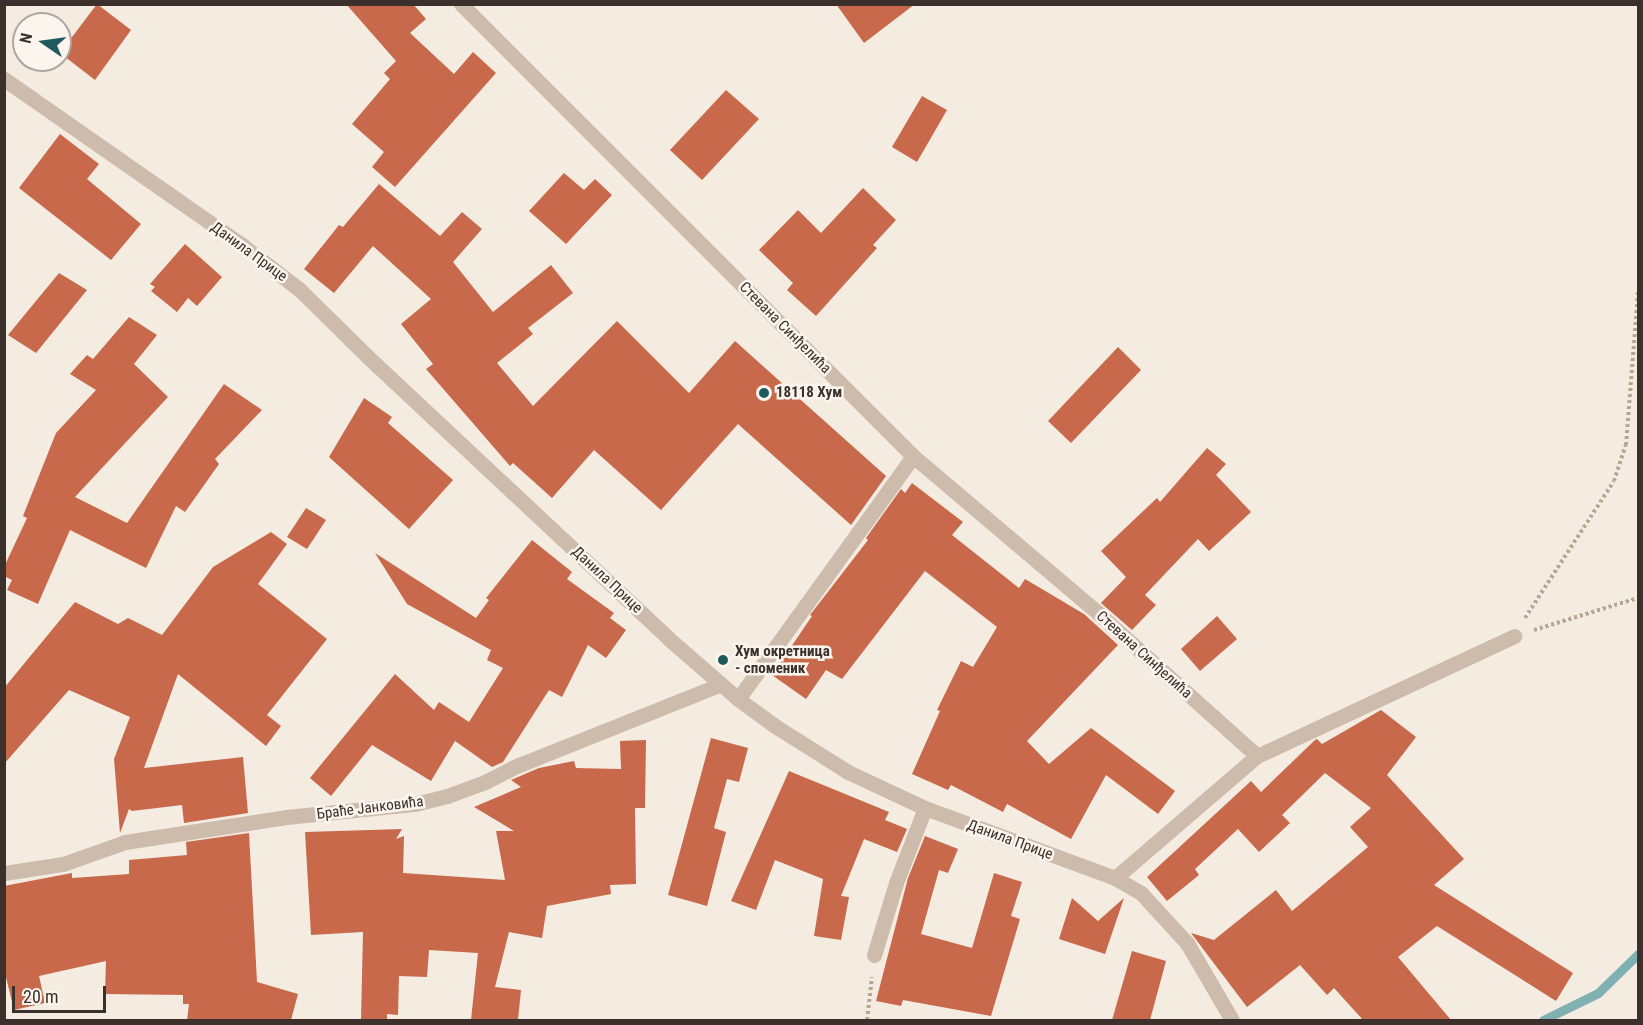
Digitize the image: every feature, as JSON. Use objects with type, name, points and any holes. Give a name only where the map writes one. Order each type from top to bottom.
[{"type":"street","name":"Стевана Синђелића","points":[[461,4],[913,456],[1099,614],[1257,756]]},
{"type":"street","name":"Данила Прице","points":[[4,79],[242,245],[300,290],[368,357],[720,685],[738,699],[848,772],[925,808],[1115,878],[1141,893],[1187,943],[1232,1020]]},
{"type":"street","points":[[738,699],[913,456]]},
{"type":"street","points":[[1115,878],[1257,756],[1514,636]]},
{"type":"street","name":"Браће Јанковића","points":[[4,873],[63,864],[125,842],[286,817],[415,804],[447,796],[720,685]]},
{"type":"street","points":[[874,955],[896,883],[925,808]]},
{"type":"path","points":[[1514,636],[1614,481],[1626,445],[1638,291]]},
{"type":"path","points":[[1514,636],[1638,598]]},
{"type":"path","points":[[867,1020],[874,955]]},
{"type":"building","points":[[97,4],[131,30],[95,80],[72,62],[72,37]]},
{"type":"building","points":[[346,4],[413,4],[426,19],[410,33],[454,74],[473,52],[496,73],[395,187],[372,167],[384,152],[352,124],[390,79],[384,73],[396,61]]},
{"type":"building","points":[[836,4],[915,4],[864,43]]},
{"type":"building","points":[[726,90],[759,119],[702,180],[670,150]]},
{"type":"building","points":[[922,96],[947,110],[917,162],[892,147]]},
{"type":"building","points":[[60,134],[99,164],[87,179],[141,224],[111,260],[19,188]]},
{"type":"building","points":[[564,173],[584,190],[595,179],[612,195],[566,244],[529,211]]},
{"type":"building","points":[[379,184],[440,236],[462,212],[482,229],[453,262],[493,312],[551,265],[573,293],[528,328],[533,334],[497,363],[533,406],[617,321],[689,393],[735,341],[886,476],[851,525],[738,424],[661,510],[594,450],[552,498],[513,463],[510,466],[426,369],[433,364],[401,324],[431,299],[373,246],[334,293],[304,269],[339,225],[343,227]]},
{"type":"building","points":[[863,188],[896,220],[873,245],[877,248],[816,316],[787,290],[793,283],[759,250],[798,210],[821,233]]},
{"type":"building","points":[[185,244],[222,277],[197,306],[188,298],[177,312],[151,291],[155,287],[150,284]]},
{"type":"building","points":[[59,273],[87,290],[36,353],[8,335]]},
{"type":"building","points":[[129,317],[157,335],[134,364],[168,397],[75,497],[127,523],[224,384],[262,410],[215,459],[219,464],[185,512],[176,506],[146,568],[70,530],[38,604],[7,590],[12,580],[4,576],[4,567],[27,518],[23,516],[56,433],[96,390],[70,374],[87,355],[93,359]]},
{"type":"building","points":[[1118,347],[1141,370],[1071,443],[1048,421]]},
{"type":"building","points":[[364,398],[392,417],[388,423],[453,480],[409,529],[329,457]]},
{"type":"building","points":[[1207,448],[1226,464],[1216,475],[1251,512],[1209,551],[1198,539],[1145,595],[1156,605],[1132,630],[1101,603],[1126,577],[1101,551],[1157,498],[1160,502]]},
{"type":"building","points":[[912,483],[963,522],[952,535],[1019,588],[1025,579],[1084,614],[1118,645],[1027,741],[1049,764],[1091,728],[1175,791],[1158,814],[1106,775],[1071,839],[1007,804],[1003,812],[951,785],[948,790],[912,774],[940,711],[937,710],[961,661],[973,667],[997,627],[925,571],[842,679],[826,670],[806,699],[772,675],[812,616],[810,615],[868,540],[866,538],[901,489],[905,493]]},
{"type":"building","points":[[306,508],[326,520],[307,549],[287,537]]},
{"type":"building","points":[[271,532],[287,544],[258,584],[327,639],[267,715],[281,726],[266,746],[178,674],[144,768],[243,757],[248,813],[184,823],[182,805],[132,811],[129,809],[120,833],[114,759],[130,717],[69,690],[4,764],[4,688],[75,602],[118,624],[128,618],[162,635],[213,567]]},
{"type":"building","points":[[532,540],[572,572],[567,579],[614,613],[610,618],[626,630],[606,658],[588,645],[562,697],[549,690],[503,762],[492,767],[455,741],[431,781],[372,745],[331,796],[310,778],[395,674],[434,710],[439,702],[469,722],[503,668],[487,660],[491,650],[407,604],[375,553],[476,618],[489,600],[486,598]]},
{"type":"building","points":[[1217,616],[1237,639],[1200,671],[1181,649]]},
{"type":"building","points":[[1381,710],[1416,737],[1387,775],[1464,859],[1434,885],[1573,973],[1556,1001],[1437,926],[1398,957],[1451,1020],[1363,1020],[1334,988],[1327,995],[1300,965],[1247,1007],[1191,933],[1214,940],[1276,890],[1292,911],[1368,847],[1350,827],[1371,808],[1325,773],[1282,815],[1290,823],[1259,852],[1238,829],[1195,869],[1199,875],[1167,901],[1147,877],[1251,781],[1261,792],[1315,740],[1317,739],[1322,744]]},
{"type":"building","points":[[711,738],[748,748],[739,782],[727,779],[714,828],[726,832],[707,906],[668,895]]},
{"type":"building","points":[[646,740],[645,808],[635,808],[636,884],[610,885],[611,894],[547,906],[542,938],[509,932],[495,987],[521,990],[518,1020],[471,1020],[478,953],[429,950],[427,977],[399,976],[398,1015],[387,1014],[387,1020],[361,1020],[363,932],[311,935],[305,832],[402,829],[396,839],[404,836],[403,873],[505,880],[496,831],[514,831],[474,807],[521,787],[511,780],[539,768],[574,761],[576,768],[621,769],[620,741]]},
{"type":"building","points":[[789,771],[889,812],[885,820],[907,829],[897,852],[864,839],[841,896],[849,897],[841,940],[814,936],[823,879],[775,860],[756,910],[731,901]]},
{"type":"building","points":[[249,833],[257,982],[298,994],[291,1020],[187,1020],[189,1004],[183,1004],[183,995],[105,994],[106,961],[39,976],[45,1003],[14,1010],[4,969],[4,886],[72,873],[72,878],[129,874],[129,860],[187,855],[186,842]]},
{"type":"building","points":[[925,836],[958,849],[948,873],[939,870],[921,934],[972,948],[994,873],[1022,882],[1011,916],[1020,919],[991,1016],[903,1000],[901,1006],[876,1001],[908,878]]},
{"type":"building","points":[[1072,898],[1098,921],[1124,898],[1105,954],[1059,939]]},
{"type":"building","points":[[1132,951],[1166,961],[1150,1020],[1112,1020]]},
{"type":"waterway","points":[[1543,1020],[1598,993],[1638,954]]},
{"type":"place","name":"18118 Хум","points":[[764,393]]},
{"type":"place","name":"Хум окретница - споменик","points":[[723,660]]}]
